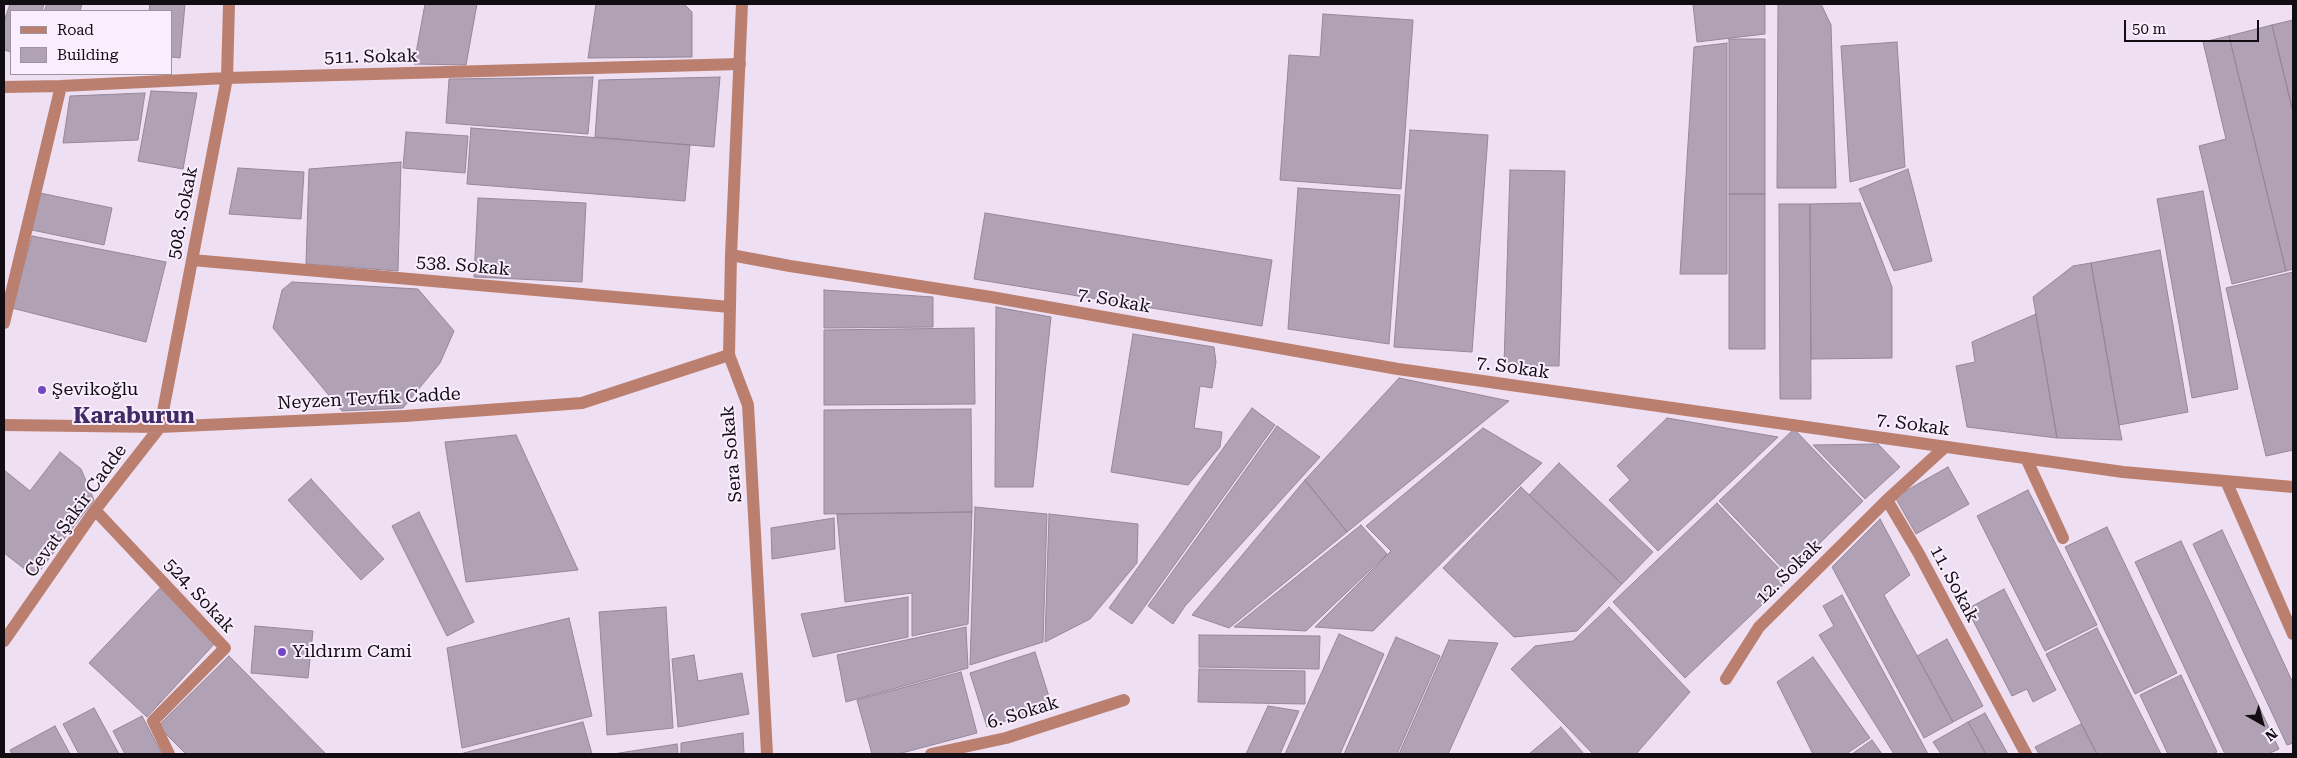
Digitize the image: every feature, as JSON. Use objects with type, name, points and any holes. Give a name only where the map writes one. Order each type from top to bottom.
[{"type":"street","name":"508. Sokak","points":[[160,427],[227,78],[229,4]]},
{"type":"street","name":"Sera Sokak","points":[[742,4],[731,255],[729,355],[748,405],[767,754]]},
{"type":"street","name":"511. Sokak","points":[[4,87],[227,78],[740,64]]},
{"type":"street","points":[[4,323],[61,86]]},
{"type":"street","name":"7. Sokak","points":[[731,255],[1001,299],[1398,369],[2123,472],[2293,487]]},
{"type":"street","name":"538. Sokak","points":[[192,260],[730,307]]},
{"type":"street","name":"Neyzen Tevfik Cadde","points":[[4,425],[160,427],[404,416],[582,403],[729,355]]},
{"type":"street","name":"Cevat Şakir Cadde","points":[[4,641],[95,510],[160,427]]},
{"type":"street","points":[[1887,500],[1945,447]]},
{"type":"street","points":[[2026,458],[2063,538]]},
{"type":"street","points":[[2226,481],[2293,634]]},
{"type":"street","name":"12. Sokak","points":[[1726,679],[1758,627],[1887,500]]},
{"type":"street","name":"11. Sokak","points":[[1887,500],[1919,554],[2026,754]]},
{"type":"street","name":"524. Sokak","points":[[95,510],[225,648],[153,721],[169,754]]},
{"type":"street","name":"6. Sokak","points":[[931,754],[1006,738],[1124,700]]},
{"type":"building","points":[[10,4],[44,4],[42,10],[10,10],[10,52],[4,50],[4,21]]},
{"type":"building","points":[[47,4],[82,4],[80,10],[44,10]]},
{"type":"building","points":[[150,4],[185,4],[180,58],[172,57],[172,10],[149,10]]},
{"type":"building","points":[[425,4],[477,4],[466,65],[414,64]]},
{"type":"building","points":[[596,4],[684,4],[692,12],[692,57],[588,58]]},
{"type":"building","points":[[1693,4],[1765,4],[1765,34],[1697,42]]},
{"type":"building","points":[[1778,4],[1821,4],[1831,25],[1836,188],[1777,188]]},
{"type":"building","points":[[1323,14],[1413,20],[1401,189],[1280,180],[1289,55],[1320,57]]},
{"type":"building","points":[[2293,20],[2293,112],[2272,25]]},
{"type":"building","points":[[2272,25],[2293,112],[2293,269],[2286,271],[2229,36]]},
{"type":"building","points":[[2229,36],[2286,271],[2232,284],[2199,146],[2226,139],[2203,42]]},
{"type":"building","points":[[1729,39],[1765,39],[1765,194],[1729,194]]},
{"type":"building","points":[[1897,42],[1905,167],[1850,182],[1841,46]]},
{"type":"building","points":[[1727,43],[1727,274],[1680,274],[1694,47]]},
{"type":"building","points":[[593,77],[588,134],[446,123],[449,79]]},
{"type":"building","points":[[720,77],[714,147],[595,137],[599,80]]},
{"type":"building","points":[[151,91],[197,93],[183,169],[138,161]]},
{"type":"building","points":[[145,93],[138,140],[63,143],[70,96]]},
{"type":"building","points":[[471,128],[690,145],[685,201],[467,184]]},
{"type":"building","points":[[1410,130],[1488,135],[1472,352],[1394,347]]},
{"type":"building","points":[[406,132],[468,136],[465,173],[403,168]]},
{"type":"building","points":[[401,162],[398,271],[306,264],[309,169]]},
{"type":"building","points":[[238,168],[304,172],[301,219],[229,214]]},
{"type":"building","points":[[1908,169],[1932,261],[1894,271],[1859,189]]},
{"type":"building","points":[[1510,170],[1565,171],[1559,366],[1504,365]]},
{"type":"building","points":[[1298,188],[1400,195],[1389,344],[1288,329]]},
{"type":"building","points":[[2203,191],[2238,389],[2192,398],[2157,199]]},
{"type":"building","points":[[40,193],[112,208],[104,245],[32,230]]},
{"type":"building","points":[[1729,194],[1765,194],[1765,349],[1729,349]]},
{"type":"building","points":[[478,198],[586,203],[582,282],[474,277]]},
{"type":"building","points":[[1860,203],[1892,287],[1892,358],[1811,359],[1810,204]]},
{"type":"building","points":[[1779,204],[1810,204],[1811,399],[1780,399]]},
{"type":"building","points":[[985,213],[1272,260],[1262,326],[974,279]]},
{"type":"building","points":[[32,236],[166,262],[146,342],[12,308]]},
{"type":"building","points":[[2160,250],[2188,412],[2119,425],[2091,263]]},
{"type":"building","points":[[2091,263],[2122,440],[2057,438],[2033,297],[2073,266]]},
{"type":"building","points":[[2293,272],[2293,450],[2266,456],[2226,288]]},
{"type":"building","points":[[292,282],[418,289],[454,331],[440,363],[403,408],[342,411],[273,328],[282,290]]},
{"type":"building","points":[[824,290],[933,297],[933,327],[824,328]]},
{"type":"building","points":[[996,307],[1051,317],[1033,487],[995,487]]},
{"type":"building","points":[[2036,314],[2057,438],[1967,427],[1956,366],[1975,362],[1972,342]]},
{"type":"building","points":[[974,328],[975,404],[824,405],[824,330]]},
{"type":"building","points":[[1133,334],[1214,347],[1216,362],[1212,388],[1200,386],[1194,428],[1222,432],[1220,447],[1188,485],[1111,472]]},
{"type":"building","points":[[1399,378],[1509,401],[1347,532],[1305,480]]},
{"type":"building","points":[[1252,408],[1275,425],[1132,624],[1109,608]]},
{"type":"building","points":[[971,409],[972,512],[824,514],[824,410]]},
{"type":"building","points":[[1667,418],[1778,437],[1658,551],[1609,500],[1630,480],[1617,466]]},
{"type":"building","points":[[1277,426],[1320,457],[1185,606],[1173,624],[1148,606]]},
{"type":"building","points":[[1483,428],[1542,463],[1373,631],[1315,627],[1391,551],[1366,526]]},
{"type":"building","points":[[1794,429],[1863,501],[1788,574],[1719,501]]},
{"type":"building","points":[[516,435],[578,570],[466,582],[445,442]]},
{"type":"building","points":[[1878,444],[1900,467],[1865,499],[1813,445]]},
{"type":"building","points":[[60,452],[81,469],[94,500],[35,577],[4,553],[4,470],[30,491]]},
{"type":"building","points":[[1559,463],[1653,552],[1622,584],[1529,495]]},
{"type":"building","points":[[1948,467],[1969,504],[1916,534],[1895,497]]},
{"type":"building","points":[[311,479],[384,559],[361,580],[288,500]]},
{"type":"building","points":[[1305,480],[1347,532],[1229,628],[1192,615]]},
{"type":"building","points":[[1521,487],[1622,584],[1577,631],[1514,637],[1443,568]]},
{"type":"building","points":[[2028,490],[2097,625],[2045,651],[1977,516]]},
{"type":"building","points":[[1717,503],[1789,579],[1685,678],[1613,602]]},
{"type":"building","points":[[975,507],[1047,514],[1043,642],[970,665]]},
{"type":"building","points":[[419,512],[474,622],[447,636],[392,526]]},
{"type":"building","points":[[972,512],[968,624],[912,636],[912,593],[845,602],[837,514]]},
{"type":"building","points":[[1049,514],[1138,524],[1137,563],[1090,619],[1045,642]]},
{"type":"building","points":[[834,518],[835,549],[772,559],[771,528]]},
{"type":"building","points":[[1880,519],[1910,575],[1884,595],[1953,722],[1924,738],[1832,567]]},
{"type":"building","points":[[1361,525],[1387,554],[1306,631],[1234,627]]},
{"type":"building","points":[[2107,527],[2177,673],[2135,694],[2065,547]]},
{"type":"building","points":[[2222,530],[2293,683],[2293,743],[2287,745],[2193,544]]},
{"type":"building","points":[[2181,541],[2279,749],[2268,754],[2225,754],[2135,562]]},
{"type":"building","points":[[160,588],[217,641],[147,717],[89,663]]},
{"type":"building","points":[[2004,589],[2056,690],[2033,702],[2027,689],[2012,696],[1967,609]]},
{"type":"building","points":[[1842,595],[1928,754],[1894,754],[1819,635],[1834,626],[1823,606]]},
{"type":"building","points":[[908,597],[908,637],[813,657],[801,614]]},
{"type":"building","points":[[666,607],[673,728],[607,735],[599,612]]},
{"type":"building","points":[[1609,607],[1690,692],[1636,754],[1593,754],[1511,669],[1535,646],[1573,641]]},
{"type":"building","points":[[569,618],[592,716],[462,748],[447,648]]},
{"type":"building","name":"Yıldırım Cami","points":[[255,626],[313,631],[308,678],[251,673]]},
{"type":"building","points":[[966,627],[968,668],[846,702],[837,655]]},
{"type":"building","points":[[2097,628],[2161,754],[2097,754],[2046,654]]},
{"type":"building","points":[[1339,634],[1384,654],[1340,754],[1285,754]]},
{"type":"building","points":[[1199,635],[1320,636],[1319,669],[1199,667]]},
{"type":"building","points":[[1396,637],[1440,656],[1397,754],[1344,754]]},
{"type":"building","points":[[1947,639],[1983,706],[1953,722],[1917,656]]},
{"type":"building","points":[[1449,640],[1498,643],[1448,754],[1399,754]]},
{"type":"building","points":[[1035,652],[1052,706],[987,727],[970,673]]},
{"type":"building","points":[[694,655],[698,681],[742,673],[749,714],[678,727],[672,659]]},
{"type":"building","points":[[229,656],[326,754],[186,754],[158,726]]},
{"type":"building","points":[[1813,657],[1870,738],[1846,754],[1813,754],[1777,682]]},
{"type":"building","points":[[1199,669],[1305,671],[1305,704],[1198,702]]},
{"type":"building","points":[[961,672],[977,733],[898,754],[872,754],[857,700]]},
{"type":"building","points":[[2181,675],[2217,752],[2212,754],[2168,754],[2140,695]]},
{"type":"building","points":[[1268,706],[1299,711],[1280,754],[1246,754]]},
{"type":"building","points":[[94,708],[119,754],[79,754],[63,724]]},
{"type":"building","points":[[1985,713],[2008,754],[1986,754],[1968,722]]},
{"type":"building","points":[[142,716],[162,754],[125,754],[113,731]]},
{"type":"building","points":[[583,722],[592,754],[460,754]]},
{"type":"building","points":[[1968,722],[1986,754],[1941,754],[1933,742]]},
{"type":"building","points":[[2081,724],[2097,754],[2039,754],[2035,747]]},
{"type":"building","points":[[55,726],[70,754],[12,754],[10,750]]},
{"type":"building","points":[[1561,727],[1584,754],[1529,754]]},
{"type":"building","points":[[743,733],[744,754],[681,754],[681,743]]},
{"type":"building","points":[[1872,740],[1882,754],[1852,754]]},
{"type":"building","points":[[677,744],[678,754],[613,754]]},
{"type":"place","name":"Şevikoğlu","points":[[42,390]]},
{"type":"place","name":"Yıldırım Cami","points":[[282,652]]},
{"type":"district","name":"Karaburun","points":[[134,417]]}]
